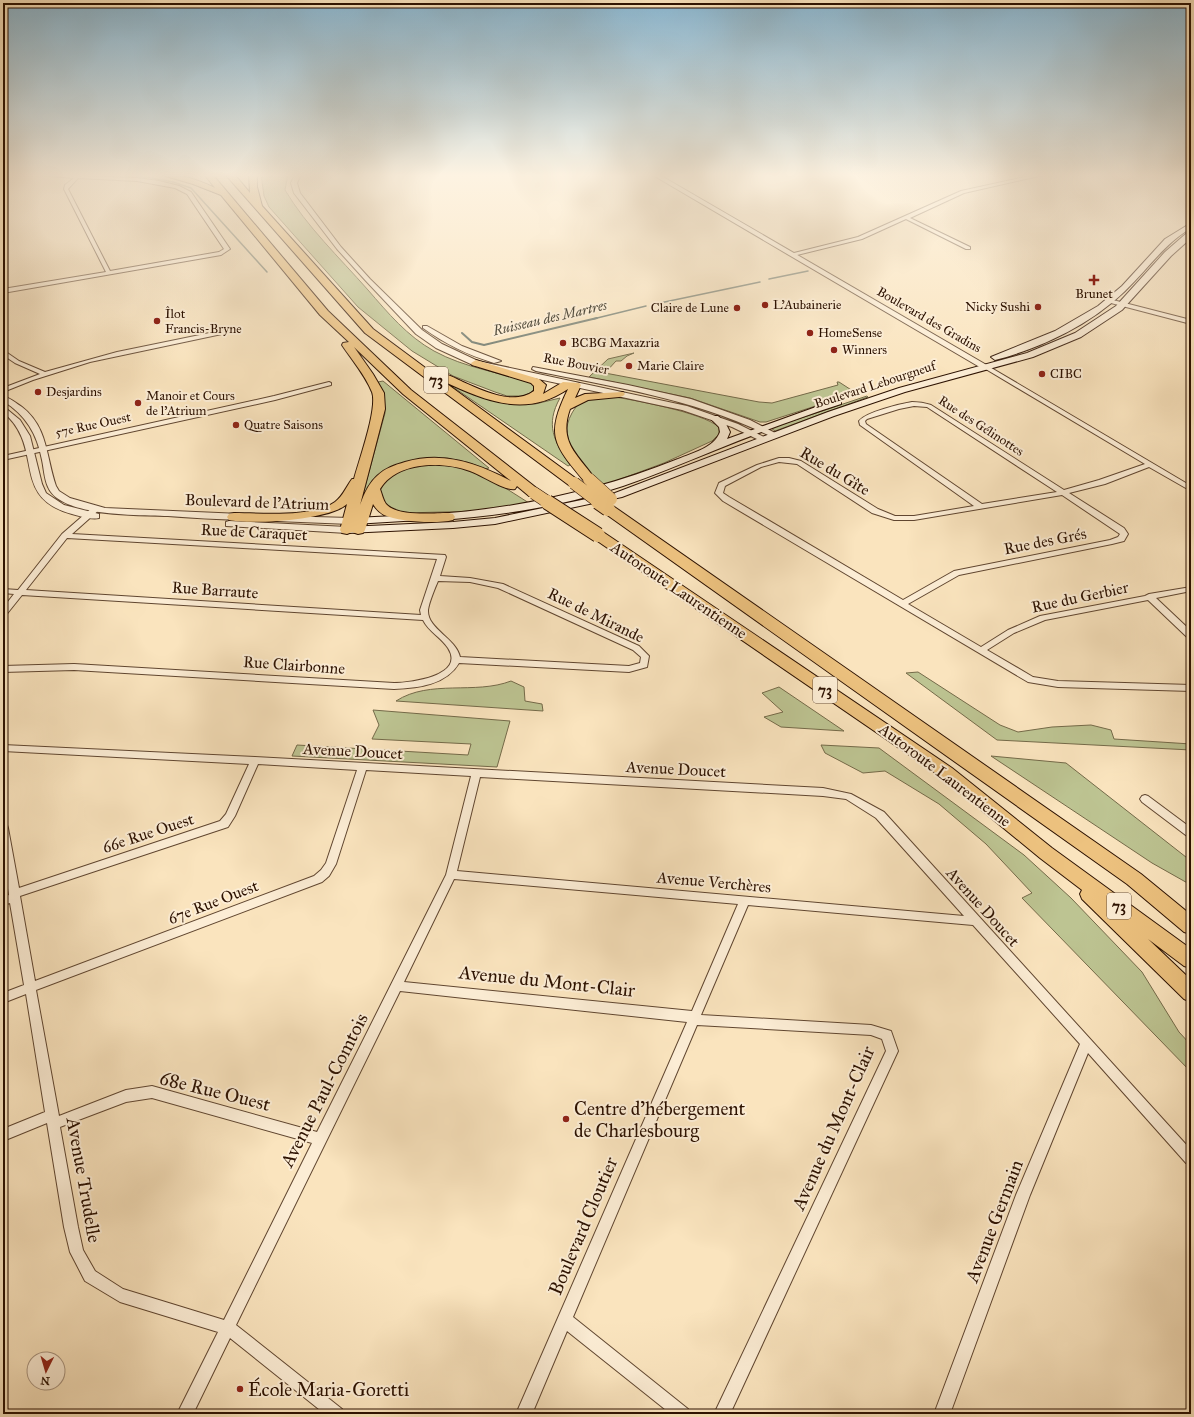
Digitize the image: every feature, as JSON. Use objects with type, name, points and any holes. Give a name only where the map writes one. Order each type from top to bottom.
[{"type":"highway","name":"Autoroute Laurentienne","points":[[262,240],[324,313],[407,392],[531,494],[595,533],[946,772],[1046,853],[1191,960]]},
{"type":"highway","name":"Autoroute Laurentienne","points":[[287,240],[369,330],[574,483],[613,507],[648,536],[1134,879],[1191,926]]},
{"type":"highway","points":[[324,313],[368,374],[378,393],[379,409],[364,466],[354,526]]},
{"type":"highway","points":[[476,363],[535,381],[540,385],[541,390],[533,397],[506,400]]},
{"type":"highway","points":[[415,364],[467,388],[506,400],[525,402],[548,398],[574,381]]},
{"type":"highway","points":[[574,381],[558,424],[559,432],[566,450],[589,480],[613,507]]},
{"type":"highway","points":[[564,408],[585,397],[619,394]]},
{"type":"highway","points":[[354,526],[380,480],[390,472],[404,466],[422,462],[445,461],[462,463],[483,470],[531,494]]},
{"type":"highway","points":[[234,517],[310,514],[326,511],[338,506],[348,495],[364,466]]},
{"type":"highway","points":[[374,490],[379,504],[391,513],[400,515],[448,517]]},
{"type":"highway","points":[[1046,853],[1191,993]]},
{"type":"highway","points":[[1134,879],[1191,914]]},
{"type":"main road","name":"Boulevard Lebourgneuf","points":[[573,497],[619,484],[751,432],[840,401],[1018,349],[1070,326],[1109,301],[1123,288],[1154,252],[1168,240]]},
{"type":"main road","name":"Boulevard Lebourgneuf","points":[[537,514],[618,495],[764,439],[902,390],[1024,357],[1058,344],[1092,327],[1123,304],[1168,254],[1184,240]]},
{"type":"main road","points":[[709,449],[723,437],[725,432],[715,418]]},
{"type":"main road","name":"Boulevard de l'Atrium","points":[[354,526],[479,514],[573,497]]},
{"type":"main road","name":"Boulevard de l'Atrium","points":[[354,526],[453,525],[537,514]]},
{"type":"street","points":[[92,240],[109,273]]},
{"type":"street","points":[[3,291],[221,254],[227,249],[221,240]]},
{"type":"street","name":"Rue Bouvier","points":[[333,240],[419,332],[439,346],[476,363],[694,402],[729,413],[775,435]]},
{"type":"street","name":"Boulevard des Gradins","points":[[769,240],[986,367],[1191,490]]},
{"type":"street","points":[[793,254],[851,240]]},
{"type":"street","points":[[952,240],[968,248]]},
{"type":"street","name":"Rue Bouvier","points":[[383,295],[431,331],[461,348],[494,360],[619,394],[684,408],[715,418],[751,432],[764,439]]},
{"type":"street","points":[[1109,301],[1191,322]]},
{"type":"street","points":[[3,390],[28,379],[106,355],[234,330]]},
{"type":"street","points":[[3,352],[17,362],[46,374]]},
{"type":"street","points":[[3,397],[46,374]]},
{"type":"street","name":"57e Rue Ouest","points":[[3,458],[289,395],[329,384]]},
{"type":"street","name":"Boulevard de l'Atrium","points":[[3,397],[17,405],[30,417],[44,448],[50,478],[55,492],[92,512],[234,517],[354,526]]},
{"type":"street","name":"Rue des Gélinottes","points":[[981,507],[867,428],[863,425],[862,421],[865,418],[910,405],[925,405],[1063,493]]},
{"type":"street","name":"Boulevard de l'Atrium","points":[[3,408],[19,422],[26,435],[31,451],[36,481],[42,495],[66,509],[92,512],[354,526]]},
{"type":"street","name":"Rue du Gîte","points":[[1149,465],[1102,482],[1063,493],[914,518],[894,518],[875,512],[799,462],[784,459],[771,461],[722,485],[719,489],[721,496],[726,500],[1031,680],[1044,683],[1191,688]]},
{"type":"street","name":"Rue des Grés","points":[[902,604],[958,573],[1122,539],[1124,534],[1121,530],[1063,493]]},
{"type":"street","points":[[3,613],[66,536],[92,512]]},
{"type":"street","name":"Rue de Caraquet","points":[[66,536],[442,557],[435,578]]},
{"type":"street","points":[[435,578],[424,610],[425,618],[429,626],[452,647],[456,660]]},
{"type":"street","name":"Rue de Mirande","points":[[435,578],[470,580],[500,586],[636,648],[645,656],[646,660],[644,665],[629,669],[456,660]]},
{"type":"street","name":"Rue du Gerbier","points":[[982,650],[1025,623],[1191,588]]},
{"type":"street","name":"Rue Barraute","points":[[3,592],[425,618]]},
{"type":"street","points":[[1149,596],[1191,636]]},
{"type":"street","name":"Rue Clairbonne","points":[[3,669],[74,668],[408,686],[425,683],[441,677],[452,668],[456,660]]},
{"type":"street","name":"Avenue Doucet","points":[[3,748],[255,760],[476,774],[823,792],[848,796],[880,815],[1191,1158]]},
{"type":"street","name":"66e Rue Ouest","points":[[10,897],[224,824],[230,816],[255,760]]},
{"type":"street","name":"67e Rue Ouest","points":[[3,998],[318,879],[325,873],[331,864],[363,766]]},
{"type":"street","name":"Avenue Paul-Comtois","points":[[185,1414],[320,1139],[398,986],[451,875],[476,774]]},
{"type":"street","points":[[1145,799],[1191,833]]},
{"type":"street","name":"Avenue Trudelle","points":[[3,828],[10,897],[30,988],[54,1119],[71,1228],[77,1252],[90,1276],[120,1295],[228,1328],[337,1414]]},
{"type":"street","name":"Avenue Verchères","points":[[451,875],[975,921]]},
{"type":"street","name":"Boulevard Cloutier","points":[[524,1414],[692,1018],[745,900]]},
{"type":"street","name":"Avenue du Mont-Clair","points":[[398,986],[692,1018],[872,1030],[887,1035],[892,1050],[722,1414]]},
{"type":"street","name":"Avenue Germain","points":[[942,1414],[1023,1195],[1086,1043]]},
{"type":"street","name":"68e Rue Ouest","points":[[3,1135],[126,1096],[152,1092],[320,1139]]},
{"type":"street","points":[[564,1319],[683,1414]]},
{"type":"green space","points":[[298,240],[322,240],[391,315],[424,345],[458,362],[532,383],[535,388],[530,393],[523,396],[507,396],[453,376],[412,351],[358,307]]},
{"type":"green space","points":[[634,353],[621,361],[616,361],[605,373],[759,402],[772,403],[838,385],[837,382],[856,393],[766,422],[760,422],[690,398],[589,377],[608,359]]},
{"type":"green space","points":[[383,381],[489,468],[485,469],[467,462],[444,458],[397,466],[367,494],[363,494],[385,413],[384,397],[378,382]]},
{"type":"green space","points":[[455,386],[509,404],[535,404],[560,398],[553,416],[553,433],[570,465],[568,466],[453,387]]},
{"type":"green space","points":[[609,396],[667,407],[698,416],[719,427],[719,434],[712,441],[664,463],[602,486],[580,462],[569,444],[567,434],[568,424],[572,413],[581,402],[588,399]]},
{"type":"green space","points":[[867,396],[868,397],[775,431],[771,428]]},
{"type":"green space","points":[[432,463],[477,470],[529,503],[480,511],[404,513],[396,511],[383,503],[380,491],[389,478],[409,468]]},
{"type":"green space","points":[[918,672],[1000,725],[1018,732],[1052,727],[1091,725],[1111,730],[1114,739],[1191,744],[1191,750],[997,740],[906,673]]},
{"type":"green space","points":[[511,681],[524,687],[525,701],[542,704],[543,711],[396,701],[409,694],[423,691],[483,687]]},
{"type":"green space","points":[[779,687],[844,731],[781,727],[764,717],[783,712],[762,693]]},
{"type":"green space","points":[[373,710],[510,721],[497,767],[292,756],[297,745],[468,755],[471,744],[372,739],[379,725]]},
{"type":"green space","points":[[821,745],[879,748],[1024,855],[1071,898],[1142,972],[1179,1032],[1191,1045],[1191,1072],[1022,898],[1032,893],[986,844],[939,804],[885,771],[863,773],[825,753]]},
{"type":"green space","points":[[991,756],[1066,763],[1191,861],[1191,885],[1152,863]]},
{"type":"waterway","name":"Ruisseau des Martres","points":[[238,240],[267,272]]},
{"type":"waterway","name":"Ruisseau des Martres","points":[[769,279],[808,271]]},
{"type":"waterway","name":"Ruisseau des Martres","points":[[655,304],[760,282]]},
{"type":"waterway","name":"Ruisseau des Martres","points":[[593,319],[646,306]]},
{"type":"waterway","name":"Ruisseau des Martres","points":[[462,333],[472,342],[484,345],[597,318]]},
{"type":"place","name":"Brunet","points":[[1094,280]]},
{"type":"place","name":"L'Aubainerie","points":[[765,305]]},
{"type":"place","name":"Nicky Sushi","points":[[1038,307]]},
{"type":"place","name":"Claire de Lune","points":[[737,308]]},
{"type":"place","name":"Îlot Francis-Bryne","points":[[157,321]]},
{"type":"place","name":"HomeSense","points":[[810,333]]},
{"type":"place","name":"BCBG Maxazria","points":[[563,343]]},
{"type":"place","name":"Winners","points":[[834,350]]},
{"type":"place","name":"Marie Claire","points":[[629,366]]},
{"type":"place","name":"CIBC","points":[[1042,374]]},
{"type":"place","name":"Desjardins","points":[[38,392]]},
{"type":"place","name":"Manoir et Cours de l'Atrium","points":[[138,403]]},
{"type":"place","name":"Quatre Saisons","points":[[236,425]]},
{"type":"place","name":"Centre d'hébergement de Charlesbourg","points":[[566,1119]]},
{"type":"place","name":"École Maria-Goretti","points":[[240,1389]]}]
